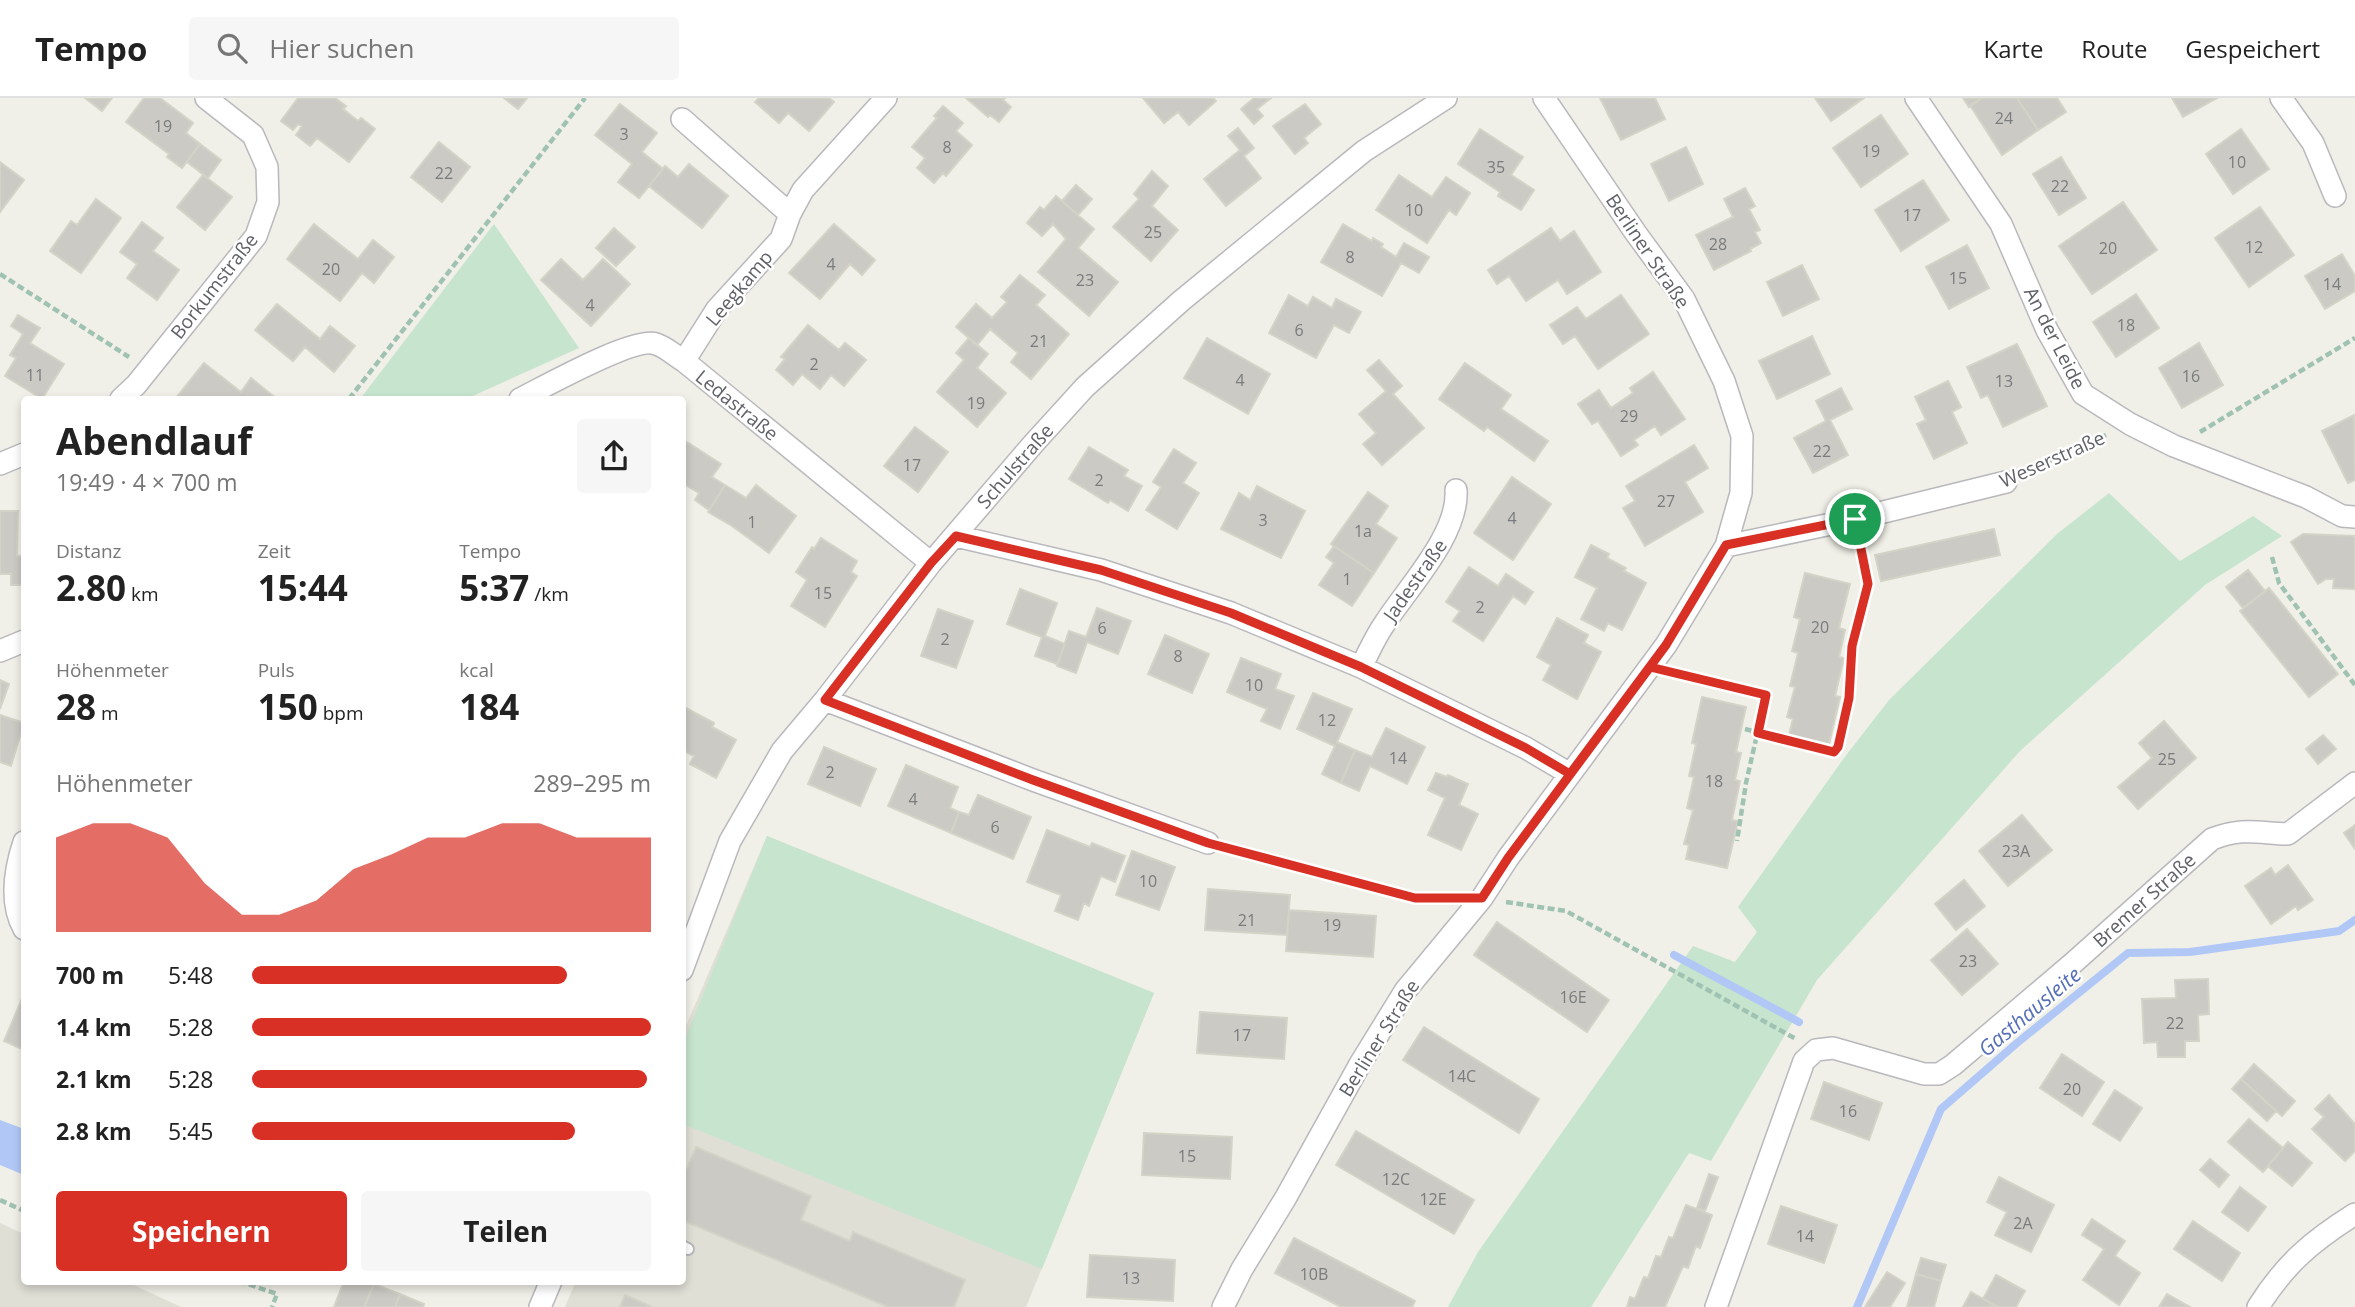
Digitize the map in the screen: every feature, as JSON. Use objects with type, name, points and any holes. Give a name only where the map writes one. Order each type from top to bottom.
[{"type":"street","name":"Borkumstraße","points":[[124,396],[136,385],[256,236],[268,202],[267,167],[253,135],[206,98]]},
{"type":"street","name":"Leegkamp","points":[[684,361],[717,309],[780,239],[803,190],[886,98]]},
{"type":"street","name":"Schulstraße","points":[[686,959],[730,841],[782,751],[931,563],[1016,464],[1085,387],[1181,301],[1364,151],[1446,98]]},
{"type":"street","name":"Berliner Straße","points":[[1223,1307],[1242,1269],[1285,1199],[1360,1064],[1405,991],[1482,898],[1666,645],[1726,545],[1741,493],[1742,436],[1724,381],[1684,299],[1544,98]]},
{"type":"street","name":"An der Leide","points":[[1916,98],[2001,224],[2047,330],[2082,394],[2130,424],[2174,446],[2306,497],[2342,516],[2355,517]]},
{"type":"street","points":[[2281,98],[2313,143],[2335,196]]},
{"type":"street","points":[[682,119],[790,214]]},
{"type":"street","name":"Ledastraße","points":[[526,396],[617,352],[642,342],[655,343],[684,361],[931,563]]},
{"type":"street","points":[[0,464],[21,455]]},
{"type":"street","name":"Weserstraße","points":[[1726,545],[1855,519],[2006,482]]},
{"type":"street","name":"Jadestraße","points":[[1361,667],[1382,626],[1447,534],[1457,505],[1456,489]]},
{"type":"street","points":[[956,536],[1078,565],[1231,613],[1361,667],[1526,748],[1570,774]]},
{"type":"street","points":[[0,651],[21,642]]},
{"type":"street","points":[[825,700],[1033,780],[1208,843]]},
{"type":"street","name":"Bremer Straße","points":[[1816,1050],[1833,1048],[1924,1074],[1939,1074],[2072,964],[2212,839],[2230,832],[2250,830],[2288,834],[2355,783]]},
{"type":"street","points":[[21,853],[16,872],[15,895],[21,923]]},
{"type":"street","points":[[1716,1307],[1804,1061],[1816,1050]]},
{"type":"street","points":[[2258,1307],[2285,1268],[2305,1248],[2355,1214]]},
{"type":"street","points":[[540,1307],[549,1285]]},
{"type":"path","points":[[351,396],[585,98]]},
{"type":"path","points":[[0,274],[148,369]]},
{"type":"path","points":[[2174,446],[2355,338]]},
{"type":"path","name":"Weserstraße","points":[[2006,482],[2130,424]]},
{"type":"path","points":[[1745,729],[1834,752],[1838,747],[1849,698],[1852,646],[1868,584],[1855,519]]},
{"type":"path","points":[[2272,557],[2279,583],[2355,685]]},
{"type":"path","points":[[1650,667],[1766,695],[1746,783],[1737,841]]},
{"type":"path","points":[[1208,843],[1415,898],[1482,898],[1566,911],[1816,1050]]},
{"type":"path","points":[[0,1200],[21,1210]]},
{"type":"path","points":[[251,1285],[277,1294],[272,1307]]},
{"type":"shaded area","points":[[767,836],[1154,993],[1026,1307],[565,1307],[574,1285],[686,1285],[686,1026]]},
{"type":"shaded area","points":[[0,1223],[21,1233],[21,1285],[134,1285],[181,1307],[0,1307]]},
{"type":"green space","points":[[494,224],[579,348],[473,396],[362,396]]},
{"type":"green space","points":[[2109,493],[2180,561],[2253,516],[2282,536],[2205,585],[2020,751],[1817,980],[1711,1161],[1689,1153],[1591,1307],[1448,1307],[1478,1252],[1693,946],[1735,962],[1757,932],[1738,907],[1844,758],[1889,700],[2057,534]]},
{"type":"green space","points":[[767,836],[1154,993],[1042,1269],[686,1125],[686,1037]]},
{"type":"water","points":[[0,1120],[21,1128],[21,1174],[0,1165]]},
{"type":"building","points":[[85,98],[112,98],[102,111]]},
{"type":"building","points":[[144,98],[160,98],[193,123],[186,133],[200,144],[182,168],[167,157],[169,154],[126,122]]},
{"type":"building","points":[[298,98],[335,98],[346,106],[343,109],[358,121],[361,118],[375,129],[349,162],[317,138],[310,146],[296,135],[302,126],[298,124],[293,130],[281,121]]},
{"type":"building","points":[[504,98],[527,98],[518,109]]},
{"type":"building","points":[[759,98],[829,98],[834,102],[809,131],[788,113],[779,123],[755,102]]},
{"type":"building","points":[[966,98],[1005,98],[1003,100],[1011,107],[999,122],[990,115],[988,117]]},
{"type":"building","points":[[1143,98],[1213,98],[1216,101],[1189,125],[1178,112],[1164,123]]},
{"type":"building","points":[[1254,98],[1271,98],[1257,109],[1263,116],[1254,124],[1241,109]]},
{"type":"building","points":[[1600,98],[1655,98],[1665,119],[1621,140]]},
{"type":"building","points":[[1815,98],[1864,98],[1831,121]]},
{"type":"building","points":[[1963,98],[1982,98],[1969,107]]},
{"type":"building","points":[[1982,98],[2017,98],[2038,130],[2002,155],[1970,105]]},
{"type":"building","points":[[2017,98],[2057,98],[2066,112],[2038,130]]},
{"type":"building","points":[[2172,98],[2217,98],[2183,117]]},
{"type":"building","points":[[620,104],[657,133],[642,152],[663,169],[639,198],[618,182],[632,164],[595,135]]},
{"type":"building","points":[[1305,104],[1321,124],[1304,138],[1308,143],[1295,154],[1273,126]]},
{"type":"building","points":[[943,106],[963,123],[956,131],[972,145],[946,176],[943,173],[934,183],[917,168],[925,158],[912,147],[937,118],[934,116]]},
{"type":"building","points":[[1881,115],[1908,154],[1861,187],[1833,148]]},
{"type":"building","points":[[1238,128],[1254,148],[1244,156],[1261,178],[1226,206],[1204,179],[1240,150],[1228,136]]},
{"type":"building","points":[[1480,129],[1523,157],[1511,175],[1534,190],[1521,210],[1498,196],[1500,192],[1458,164]]},
{"type":"building","points":[[2241,129],[2269,169],[2233,194],[2206,154]]},
{"type":"building","points":[[439,142],[470,167],[442,202],[411,177]]},
{"type":"building","points":[[200,144],[221,160],[208,178],[187,162]]},
{"type":"building","points":[[1686,147],[1703,184],[1669,201],[1651,164]]},
{"type":"building","points":[[2061,157],[2086,198],[2059,215],[2033,174]]},
{"type":"building","points":[[0,162],[24,180],[0,212]]},
{"type":"building","points":[[689,164],[728,196],[702,228],[649,186],[665,166],[678,177]]},
{"type":"building","points":[[1152,171],[1168,186],[1152,206],[1178,230],[1151,261],[1113,227],[1139,199],[1134,194]]},
{"type":"building","points":[[203,175],[232,197],[205,230],[177,207]]},
{"type":"building","points":[[1399,175],[1432,197],[1446,177],[1470,193],[1456,215],[1449,210],[1427,243],[1376,210]]},
{"type":"building","points":[[1923,180],[1949,220],[1901,251],[1875,210]]},
{"type":"building","points":[[1076,185],[1092,199],[1078,215],[1062,201]]},
{"type":"building","points":[[1745,188],[1755,206],[1749,209],[1760,230],[1755,232],[1761,243],[1714,270],[1696,235],[1733,217],[1724,199]]},
{"type":"building","points":[[1056,196],[1094,229],[1078,248],[1118,282],[1089,316],[1038,272],[1066,239],[1053,224],[1042,236],[1027,223],[1040,207],[1044,210]]},
{"type":"building","points":[[96,199],[121,218],[81,273],[50,251],[71,221],[77,225]]},
{"type":"building","points":[[2123,202],[2157,250],[2092,294],[2059,246]]},
{"type":"building","points":[[2260,207],[2294,255],[2249,287],[2215,238]]},
{"type":"building","points":[[142,222],[163,238],[153,251],[179,270],[157,300],[127,278],[137,264],[120,252]]},
{"type":"building","points":[[314,224],[358,259],[373,240],[394,257],[374,283],[362,273],[340,301],[287,259]]},
{"type":"building","points":[[834,224],[875,260],[862,275],[850,264],[820,299],[789,273]]},
{"type":"building","points":[[1343,224],[1372,241],[1373,238],[1383,244],[1381,247],[1396,257],[1404,243],[1429,257],[1419,273],[1401,263],[1382,296],[1321,262]]},
{"type":"building","points":[[614,228],[635,247],[616,266],[596,248]]},
{"type":"building","points":[[1551,228],[1560,241],[1574,231],[1601,272],[1567,294],[1558,280],[1526,301],[1509,276],[1497,284],[1488,270]]},
{"type":"building","points":[[1967,245],[1989,288],[1949,309],[1926,267]]},
{"type":"building","points":[[2342,254],[2355,276],[2355,291],[2325,309],[2305,276]]},
{"type":"building","points":[[561,259],[583,280],[603,259],[630,284],[591,326],[541,280]]},
{"type":"building","points":[[1802,265],[1819,299],[1783,316],[1767,282]]},
{"type":"building","points":[[1020,275],[1045,295],[1036,305],[1069,334],[1031,379],[1011,362],[1018,353],[990,329],[977,345],[956,327],[976,304],[992,318],[1007,302],[1001,297]]},
{"type":"building","points":[[2136,294],[2159,328],[2116,357],[2093,322]]},
{"type":"building","points":[[1289,295],[1308,306],[1313,297],[1332,308],[1336,299],[1361,312],[1349,333],[1334,325],[1316,358],[1269,333]]},
{"type":"building","points":[[1621,295],[1649,334],[1598,369],[1575,336],[1563,344],[1550,325],[1577,307],[1586,319]]},
{"type":"building","points":[[277,304],[320,339],[330,326],[355,346],[334,372],[305,347],[293,361],[255,330]]},
{"type":"building","points":[[18,315],[40,328],[30,343],[64,364],[44,396],[37,396],[5,376],[16,358],[10,355],[23,334],[11,326]]},
{"type":"building","points":[[808,325],[839,350],[845,343],[866,360],[844,386],[831,375],[820,389],[802,374],[793,385],[776,370],[785,359],[781,357]]},
{"type":"building","points":[[1812,336],[1830,374],[1777,399],[1759,361]]},
{"type":"building","points":[[969,338],[988,354],[977,368],[1006,393],[977,427],[937,392],[964,360],[956,353]]},
{"type":"building","points":[[1207,338],[1270,374],[1248,414],[1184,378]]},
{"type":"building","points":[[2199,343],[2223,385],[2182,408],[2159,368]]},
{"type":"building","points":[[2017,344],[2047,406],[2003,427],[1988,395],[1981,398],[1967,367]]},
{"type":"building","points":[[1379,360],[1402,386],[1393,394],[1424,428],[1382,465],[1363,444],[1376,433],[1359,414],[1386,391],[1367,370]]},
{"type":"building","points":[[204,363],[241,392],[251,378],[273,396],[178,396]]},
{"type":"building","points":[[1465,363],[1511,395],[1501,409],[1548,441],[1534,461],[1487,427],[1484,431],[1439,399]]},
{"type":"building","points":[[1653,372],[1685,419],[1661,435],[1655,426],[1634,440],[1638,445],[1621,456],[1598,421],[1592,424],[1578,404],[1599,390],[1611,408],[1633,393],[1630,388]]},
{"type":"building","points":[[1948,381],[1961,407],[1952,412],[1967,443],[1934,459],[1917,424],[1926,420],[1915,397]]},
{"type":"building","points":[[1841,388],[1852,409],[1830,420],[1848,455],[1813,473],[1794,438],[1826,421],[1816,401]]},
{"type":"building","points":[[2354,415],[2355,480],[2348,483],[2322,431]]},
{"type":"building","points":[[915,427],[948,452],[918,492],[884,466]]},
{"type":"building","points":[[686,443],[721,464],[712,477],[725,485],[709,510],[695,500],[699,493],[686,485]]},
{"type":"building","points":[[1694,445],[1708,468],[1685,482],[1703,512],[1645,546],[1623,508],[1635,501],[1626,486]]},
{"type":"building","points":[[1089,447],[1128,470],[1124,476],[1142,486],[1128,511],[1110,500],[1108,503],[1069,479]]},
{"type":"building","points":[[1174,449],[1196,463],[1183,483],[1199,493],[1177,529],[1146,510],[1161,487],[1153,482]]},
{"type":"building","points":[[1512,477],[1551,504],[1513,560],[1474,533]]},
{"type":"building","points":[[725,485],[746,498],[756,485],[796,516],[769,553],[708,512]]},
{"type":"building","points":[[1257,486],[1305,511],[1281,558],[1221,529],[1239,493],[1250,500]]},
{"type":"building","points":[[1368,492],[1388,506],[1376,524],[1397,538],[1374,573],[1331,544]]},
{"type":"building","points":[[0,511],[18,511],[17,556],[21,556],[21,585],[11,585],[11,574],[0,574]]},
{"type":"building","points":[[1994,529],[2000,555],[1881,581],[1875,555]]},
{"type":"building","points":[[2303,534],[2355,536],[2355,589],[2333,588],[2334,579],[2326,579],[2318,584],[2291,542]]},
{"type":"building","points":[[821,538],[857,561],[851,572],[857,576],[825,627],[791,606],[807,580],[796,572]]},
{"type":"building","points":[[1591,545],[1609,554],[1607,558],[1646,583],[1622,630],[1608,623],[1604,631],[1581,619],[1597,588],[1575,577]]},
{"type":"building","points":[[1334,546],[1374,573],[1352,606],[1319,585],[1334,563],[1326,557]]},
{"type":"building","points":[[1469,567],[1498,586],[1506,574],[1533,592],[1525,604],[1513,596],[1483,641],[1453,621],[1460,611],[1446,602]]},
{"type":"building","points":[[2248,570],[2265,591],[2243,608],[2226,587]]},
{"type":"building","points":[[1805,573],[1850,584],[1839,628],[1845,630],[1839,657],[1844,658],[1835,696],[1840,697],[1829,744],[1789,735],[1793,719],[1787,717],[1795,687],[1790,686],[1798,653],[1792,651],[1800,619],[1794,617]]},
{"type":"building","points":[[2269,588],[2338,674],[2309,697],[2240,611]]},
{"type":"building","points":[[1020,589],[1057,603],[1045,636],[1065,644],[1057,664],[1035,656],[1042,637],[1007,624]]},
{"type":"building","points":[[1097,608],[1131,621],[1118,654],[1087,642],[1076,673],[1057,666],[1069,631],[1086,637]]},
{"type":"building","points":[[938,609],[973,621],[956,668],[921,656]]},
{"type":"building","points":[[1557,618],[1588,635],[1584,643],[1601,652],[1577,699],[1543,680],[1551,665],[1537,657]]},
{"type":"building","points":[[1165,635],[1209,654],[1192,693],[1148,674]]},
{"type":"building","points":[[1241,658],[1281,674],[1275,689],[1294,696],[1280,729],[1261,721],[1267,709],[1227,692]]},
{"type":"building","points":[[0,680],[9,684],[0,709]]},
{"type":"building","points":[[1313,693],[1352,709],[1337,742],[1355,750],[1341,783],[1322,774],[1335,746],[1297,729]]},
{"type":"building","points":[[1702,697],[1746,707],[1736,752],[1741,753],[1735,780],[1740,781],[1732,820],[1738,821],[1727,868],[1686,859],[1689,845],[1684,844],[1693,810],[1687,808],[1694,777],[1689,776],[1696,744],[1692,743]]},
{"type":"building","points":[[686,708],[714,723],[712,727],[736,740],[716,778],[690,764],[694,756],[686,752]]},
{"type":"building","points":[[0,715],[21,722],[21,733],[11,766],[0,762]]},
{"type":"building","points":[[2164,721],[2196,758],[2138,809],[2118,787],[2152,758],[2139,743]]},
{"type":"building","points":[[1386,728],[1425,747],[1407,784],[1370,766],[1359,791],[1341,783],[1355,750],[1372,757]]},
{"type":"building","points":[[2323,735],[2336,749],[2318,764],[2306,749]]},
{"type":"building","points":[[824,747],[876,769],[860,806],[808,784]]},
{"type":"building","points":[[906,765],[958,787],[950,808],[959,812],[951,833],[888,806]]},
{"type":"building","points":[[1436,773],[1468,784],[1459,805],[1478,814],[1461,850],[1428,835],[1445,798],[1428,790]]},
{"type":"building","points":[[978,795],[1031,817],[1013,859],[951,833],[959,812],[969,815]]},
{"type":"building","points":[[2022,815],[2052,850],[2008,886],[1979,851]]},
{"type":"building","points":[[2355,825],[2355,849],[2344,833]]},
{"type":"building","points":[[1047,830],[1090,847],[1092,843],[1125,856],[1115,882],[1101,876],[1089,906],[1084,903],[1078,920],[1055,911],[1061,895],[1027,882]]},
{"type":"building","points":[[1132,851],[1175,867],[1159,910],[1116,895]]},
{"type":"building","points":[[2288,865],[2313,900],[2298,910],[2296,906],[2271,924],[2245,886],[2271,868],[2275,875]]},
{"type":"building","points":[[1964,880],[1985,906],[1956,930],[1935,904]]},
{"type":"building","points":[[1208,889],[1290,895],[1287,935],[1205,930]]},
{"type":"building","points":[[1289,910],[1376,916],[1373,957],[1286,951]]},
{"type":"building","points":[[1497,922],[1609,1000],[1587,1032],[1474,955]]},
{"type":"building","points":[[1967,929],[1998,964],[1962,995],[1931,960]]},
{"type":"building","points":[[2208,979],[2209,1014],[2198,1015],[2199,1041],[2185,1041],[2185,1057],[2158,1057],[2157,1042],[2144,1043],[2142,999],[2176,998],[2175,980]]},
{"type":"building","points":[[21,1001],[21,1049],[4,1041]]},
{"type":"building","points":[[1200,1012],[1287,1018],[1284,1059],[1197,1053]]},
{"type":"building","points":[[1424,1027],[1539,1099],[1519,1133],[1403,1060]]},
{"type":"building","points":[[2062,1054],[2104,1082],[2082,1116],[2040,1088]]},
{"type":"building","points":[[2254,1064],[2295,1101],[2282,1116],[2241,1079]]},
{"type":"building","points":[[2241,1079],[2276,1111],[2267,1121],[2232,1089]]},
{"type":"building","points":[[1824,1082],[1882,1103],[1869,1140],[1811,1119]]},
{"type":"building","points":[[2115,1090],[2142,1108],[2120,1141],[2093,1124]]},
{"type":"building","points":[[2329,1095],[2355,1124],[2355,1151],[2345,1161],[2312,1129],[2324,1117],[2315,1109]]},
{"type":"building","points":[[2249,1119],[2283,1148],[2263,1172],[2228,1142]]},
{"type":"building","points":[[1356,1131],[1474,1200],[1454,1234],[1336,1165]]},
{"type":"building","points":[[1144,1133],[1232,1137],[1230,1179],[1142,1175]]},
{"type":"building","points":[[2288,1142],[2312,1163],[2292,1186],[2268,1166]]},
{"type":"building","points":[[696,1147],[811,1196],[801,1220],[850,1241],[853,1232],[965,1280],[954,1307],[888,1307],[686,1222],[686,1171]]},
{"type":"building","points":[[2210,1159],[2229,1175],[2219,1187],[2200,1170]]},
{"type":"building","points":[[1709,1174],[1718,1177],[1705,1211],[1697,1208]]},
{"type":"building","points":[[1999,1177],[2054,1205],[2031,1252],[1995,1235],[2007,1212],[1987,1202]]},
{"type":"building","points":[[2240,1187],[2266,1207],[2248,1231],[2222,1212]]},
{"type":"building","points":[[1686,1205],[1712,1215],[1700,1248],[1696,1246],[1688,1268],[1683,1266],[1665,1307],[1627,1307],[1630,1297],[1635,1299],[1644,1277],[1648,1278],[1656,1256],[1661,1257],[1669,1237],[1673,1238]]},
{"type":"building","points":[[1781,1206],[1837,1225],[1824,1263],[1768,1244]]},
{"type":"building","points":[[2092,1219],[2125,1241],[2115,1256],[2140,1273],[2119,1305],[2083,1280],[2104,1249],[2082,1235]]},
{"type":"building","points":[[2193,1221],[2240,1253],[2222,1281],[2174,1249]]},
{"type":"building","points":[[1294,1238],[1415,1301],[1412,1307],[1341,1307],[1275,1273]]},
{"type":"building","points":[[1090,1255],[1175,1260],[1173,1301],[1087,1297]]},
{"type":"building","points":[[1921,1258],[1946,1265],[1941,1281],[1916,1274]]},
{"type":"building","points":[[1887,1272],[1905,1283],[1890,1307],[1865,1307]]},
{"type":"building","points":[[1916,1274],[1941,1281],[1934,1307],[1907,1307]]},
{"type":"building","points":[[1996,1275],[2025,1291],[2016,1307],[1998,1307],[1983,1299]]},
{"type":"building","points":[[342,1285],[374,1285],[364,1307],[334,1307]]},
{"type":"building","points":[[374,1285],[400,1294],[395,1307],[364,1307]]},
{"type":"building","points":[[1971,1292],[1997,1307],[1963,1307]]},
{"type":"building","points":[[400,1294],[424,1304],[423,1307],[395,1307]]},
{"type":"building","points":[[2167,1294],[2190,1307],[2159,1307]]},
{"type":"building","points":[[625,1295],[652,1307],[620,1307]]},
{"type":"waterway","name":"Gasthausleite","points":[[1857,1307],[1941,1109],[2128,953],[2190,952],[2339,931],[2355,920]]},
{"type":"waterway","points":[[1674,955],[1799,1022]]},
{"type":"route","points":[[1855,519],[1868,584],[1852,646],[1849,698],[1838,747],[1834,752],[1758,733],[1766,695],[1650,667],[1508,858],[1482,898],[1415,898],[1208,843],[1033,780],[825,700],[895,608],[956,536],[1101,570],[1231,613],[1361,667],[1526,748],[1570,774],[1666,645],[1726,545],[1855,519]]}]
